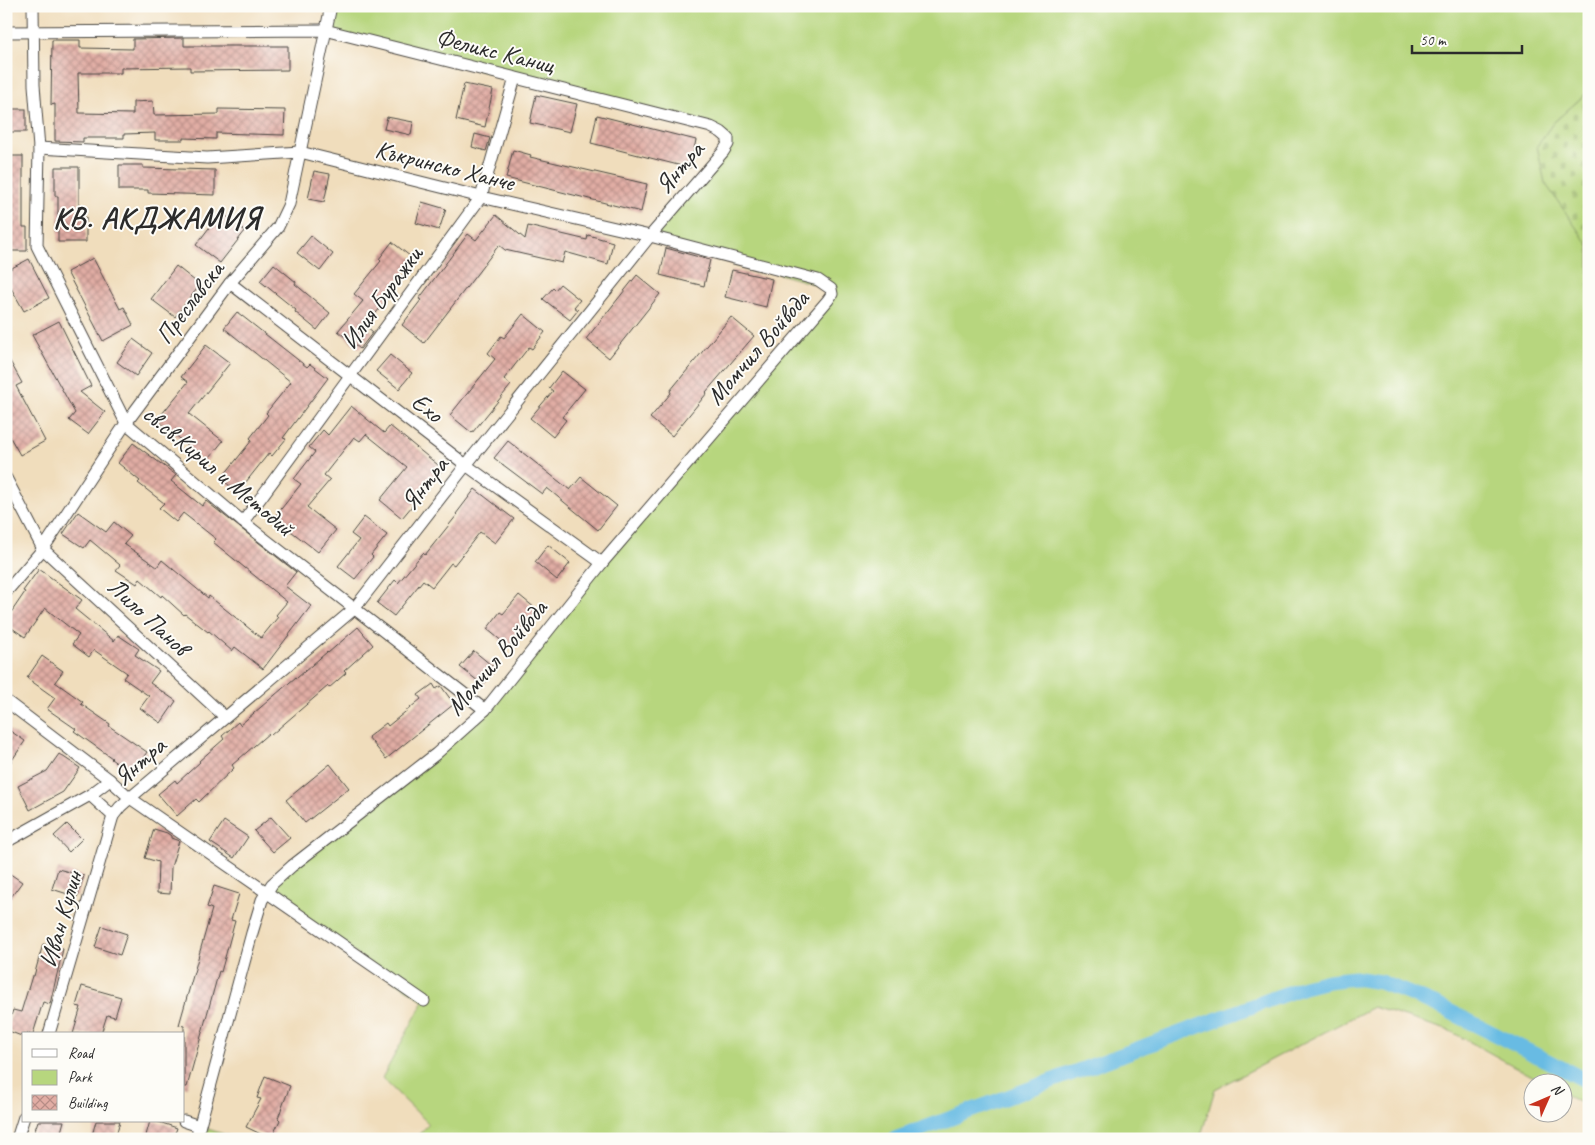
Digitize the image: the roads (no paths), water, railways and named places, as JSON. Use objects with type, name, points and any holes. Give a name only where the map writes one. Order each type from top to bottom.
[{"type":"street","name":"св.св.Кирил и Методий","points":[[33,6],[34,86],[39,148],[37,246],[126,424],[243,522],[486,710]]},
{"type":"street","name":"Преславска","points":[[6,592],[43,549],[126,424],[230,283],[278,227],[289,204],[331,6]]},
{"type":"street","name":"Феликс Каниц","points":[[6,32],[325,30],[712,127],[728,138]]},
{"type":"street","name":"Илия Буражки","points":[[243,522],[481,197],[516,78]]},
{"type":"street","name":"Янтра","points":[[113,816],[130,798],[354,609],[466,465],[650,236],[723,152],[728,144],[728,138]]},
{"type":"street","name":"Къкринско Ханче","points":[[39,148],[207,158],[300,152],[481,197],[650,236],[818,280],[831,289]]},
{"type":"street","name":"Ехо","points":[[230,283],[466,465],[602,563]]},
{"type":"street","name":"Момчил Войвода","points":[[196,1139],[252,933],[266,891],[292,866],[436,754],[486,710],[602,563],[828,300],[832,294],[831,289]]},
{"type":"street","name":"Лило Панов","points":[[6,478],[43,549],[225,717]]},
{"type":"street","points":[[6,701],[110,780],[130,798],[424,1001]]},
{"type":"street","points":[[6,842],[90,795],[110,780]]},
{"type":"street","points":[[90,795],[113,816]]},
{"type":"street","name":"Иван Кулин","points":[[50,1032],[113,816]]},
{"type":"street","points":[[185,1121],[199,1126]]},
{"type":"street","points":[[17,1139],[22,1122]]},
{"type":"waterway","points":[[895,1139],[1304,987],[1328,981],[1354,978],[1380,982],[1437,1005],[1589,1082]]},
{"type":"district","name":"КВ. АКДЖАМИЯ","points":[[157,218]]}]
